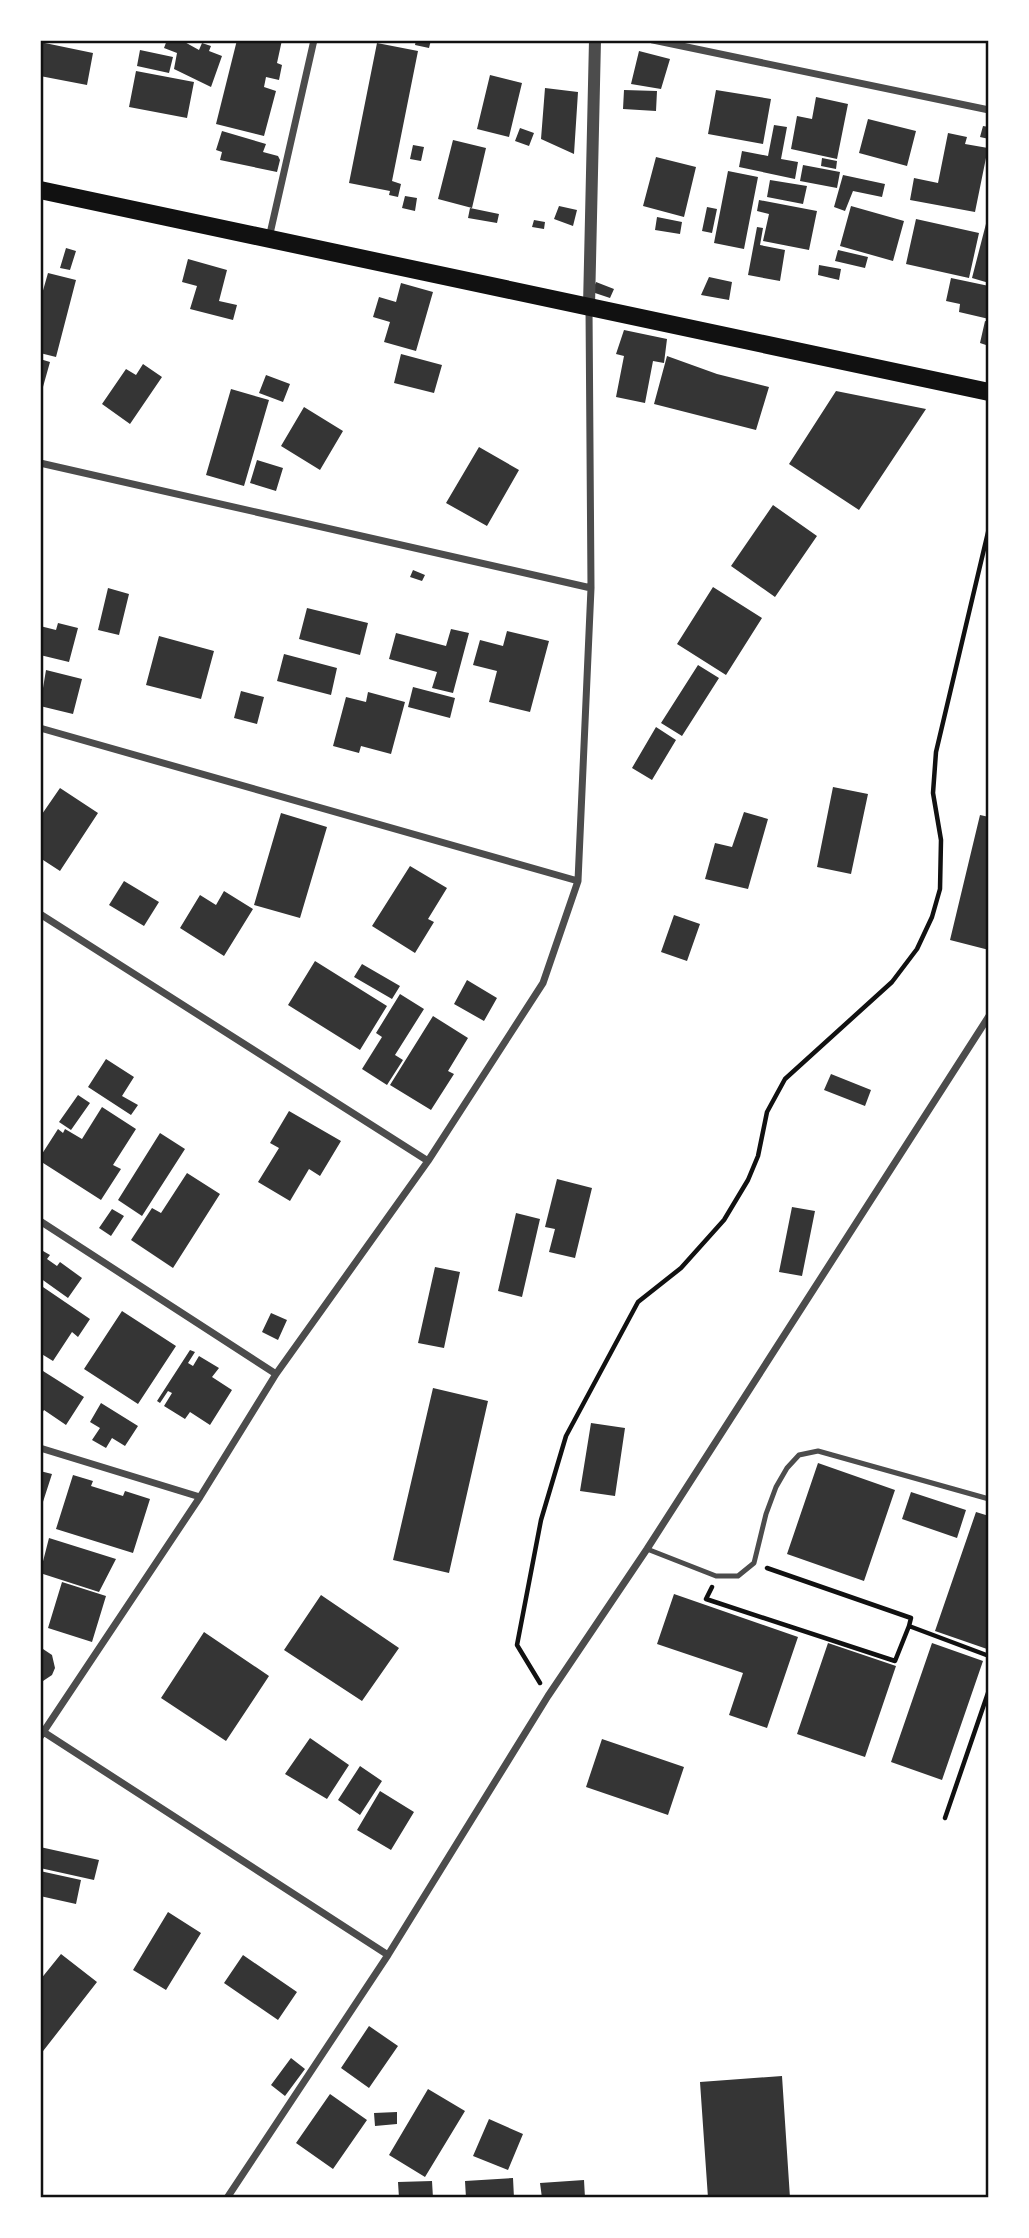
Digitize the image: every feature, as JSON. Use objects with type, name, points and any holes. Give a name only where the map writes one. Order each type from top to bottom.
[{"type":"main road","points":[[40,190],[989,392]]},
{"type":"street","points":[[269,240],[314,40]]},
{"type":"street","points":[[388,1955],[41,1733],[200,1497],[275,1374],[428,1161],[543,983],[578,881],[591,589],[589,306],[595,40]]},
{"type":"street","points":[[653,40],[989,110]]},
{"type":"street","points":[[40,463],[591,589]]},
{"type":"street","points":[[40,728],[578,881]]},
{"type":"street","points":[[40,914],[428,1161]]},
{"type":"street","points":[[227,2198],[388,1955],[548,1696],[647,1549],[989,1016]]},
{"type":"street","points":[[40,1221],[275,1374]]},
{"type":"street","points":[[40,1448],[200,1497]]},
{"type":"lane","points":[[647,1549],[716,1576],[738,1576],[754,1563],[776,1487],[799,1455],[818,1451],[989,1499]]},
{"type":"path","points":[[548,1696],[517,1645],[541,1520],[566,1436],[638,1302],[681,1268],[724,1220],[748,1180],[758,1156],[767,1112],[785,1079],[892,982],[917,949],[932,917],[940,889],[941,840],[933,793],[936,752],[989,528]]},
{"type":"path","points":[[716,1576],[706,1599],[895,1661],[911,1618],[754,1563]]},
{"type":"path","points":[[909,1626],[989,1656]]},
{"type":"path","points":[[945,1818],[989,1690]]},
{"type":"building","points":[[167,40],[181,40],[199,50],[202,43],[211,46],[209,51],[222,56],[211,87],[174,69],[177,53],[164,48]]},
{"type":"building","points":[[237,40],[282,40],[277,63],[282,65],[279,80],[266,77],[264,87],[276,91],[264,136],[216,124]]},
{"type":"building","points":[[416,40],[431,40],[429,48],[415,45]]},
{"type":"building","points":[[40,42],[93,53],[87,85],[40,76]]},
{"type":"building","points":[[377,43],[418,51],[392,181],[401,184],[398,197],[389,195],[390,191],[349,183]]},
{"type":"building","points":[[140,50],[173,57],[169,73],[137,66]]},
{"type":"building","points":[[639,51],[670,59],[661,89],[631,84]]},
{"type":"building","points":[[136,71],[194,82],[187,118],[129,107]]},
{"type":"building","points":[[490,75],[522,83],[509,137],[477,129]]},
{"type":"building","points":[[545,88],[578,92],[574,154],[541,139]]},
{"type":"building","points":[[624,90],[657,91],[656,111],[623,109]]},
{"type":"building","points":[[716,90],[771,99],[763,144],[708,134]]},
{"type":"building","points":[[816,97],[848,104],[837,159],[791,149],[797,116],[812,119]]},
{"type":"building","points":[[868,119],[916,131],[907,166],[859,153]]},
{"type":"building","points":[[774,125],[787,127],[781,159],[798,162],[795,179],[739,167],[742,151],[768,156]]},
{"type":"building","points":[[983,126],[989,127],[989,139],[980,137]]},
{"type":"building","points":[[520,128],[534,133],[529,146],[515,141]]},
{"type":"building","points":[[222,131],[266,144],[263,152],[278,156],[280,160],[277,172],[220,160],[222,152],[216,150]]},
{"type":"building","points":[[948,133],[967,137],[965,144],[988,148],[975,212],[910,200],[914,178],[938,183]]},
{"type":"building","points":[[453,140],[486,148],[472,208],[438,199]]},
{"type":"building","points":[[413,145],[424,147],[421,161],[410,159]]},
{"type":"building","points":[[656,157],[696,167],[684,217],[643,206]]},
{"type":"building","points":[[822,158],[837,161],[836,169],[821,166]]},
{"type":"building","points":[[803,165],[840,172],[837,188],[800,181]]},
{"type":"building","points":[[728,171],[758,177],[744,249],[714,243]]},
{"type":"building","points":[[843,175],[885,184],[882,197],[853,191],[845,211],[834,207]]},
{"type":"building","points":[[770,180],[807,186],[803,204],[767,197]]},
{"type":"building","points":[[405,196],[417,198],[415,211],[402,208]]},
{"type":"building","points":[[759,200],[817,211],[809,250],[763,241],[769,214],[757,211]]},
{"type":"building","points":[[559,206],[577,210],[573,226],[554,219]]},
{"type":"building","points":[[851,206],[904,221],[893,261],[840,246]]},
{"type":"building","points":[[707,207],[717,209],[712,233],[702,231]]},
{"type":"building","points":[[470,208],[499,214],[497,223],[468,218]]},
{"type":"building","points":[[989,216],[989,283],[972,278]]},
{"type":"building","points":[[657,217],[682,222],[680,234],[655,230]]},
{"type":"building","points":[[916,219],[979,233],[969,278],[906,264]]},
{"type":"building","points":[[534,220],[545,222],[544,229],[532,227]]},
{"type":"building","points":[[757,227],[763,228],[760,245],[785,250],[780,281],[748,275]]},
{"type":"building","points":[[66,248],[76,251],[70,270],[60,268]]},
{"type":"building","points":[[838,250],[868,257],[865,268],[835,261]]},
{"type":"building","points":[[188,259],[227,270],[219,301],[237,305],[233,320],[190,309],[197,286],[182,282]]},
{"type":"building","points":[[819,265],[841,269],[839,280],[818,275]]},
{"type":"building","points":[[48,273],[76,280],[56,357],[40,353],[40,301]]},
{"type":"building","points":[[709,277],[732,282],[729,300],[701,295]]},
{"type":"building","points":[[951,278],[989,286],[989,319],[959,312],[960,304],[946,301]]},
{"type":"building","points":[[596,282],[614,289],[610,298],[592,292]]},
{"type":"building","points":[[401,283],[433,292],[416,351],[384,342],[390,322],[373,317],[379,297],[396,302]]},
{"type":"building","points":[[985,321],[989,322],[989,346],[980,343]]},
{"type":"building","points":[[624,330],[667,339],[664,363],[653,361],[645,403],[616,397],[624,356],[616,354]]},
{"type":"building","points":[[401,354],[442,365],[434,393],[394,383]]},
{"type":"building","points":[[667,356],[717,374],[769,387],[756,430],[654,404]]},
{"type":"building","points":[[40,359],[50,362],[41,394],[40,394]]},
{"type":"building","points":[[143,364],[162,377],[130,424],[102,404],[126,369],[136,375]]},
{"type":"building","points":[[266,375],[290,384],[283,402],[259,393]]},
{"type":"building","points":[[231,389],[269,400],[244,486],[206,475]]},
{"type":"building","points":[[836,391],[926,409],[859,510],[789,464]]},
{"type":"building","points":[[304,407],[343,431],[320,470],[281,446]]},
{"type":"building","points":[[479,447],[519,470],[487,526],[446,503]]},
{"type":"building","points":[[257,460],[283,468],[276,491],[250,483]]},
{"type":"building","points":[[773,505],[817,536],[775,597],[731,566]]},
{"type":"building","points":[[413,570],[425,575],[422,581],[410,577]]},
{"type":"building","points":[[713,587],[762,618],[726,675],[677,644]]},
{"type":"building","points":[[108,588],[129,594],[119,635],[98,630]]},
{"type":"building","points":[[307,608],[368,623],[360,655],[299,639]]},
{"type":"building","points":[[58,623],[78,628],[69,662],[40,655],[40,626],[56,630]]},
{"type":"building","points":[[451,629],[469,633],[453,693],[432,688],[437,672],[389,659],[396,633],[446,646]]},
{"type":"building","points":[[507,631],[549,641],[530,712],[489,702],[497,671],[473,665],[480,640],[503,646]]},
{"type":"building","points":[[159,636],[214,651],[201,699],[146,685]]},
{"type":"building","points":[[284,654],[337,668],[331,695],[277,681]]},
{"type":"building","points":[[698,665],[719,678],[682,736],[661,723]]},
{"type":"building","points":[[46,670],[82,679],[73,714],[40,706]]},
{"type":"building","points":[[413,687],[455,698],[450,718],[408,707]]},
{"type":"building","points":[[241,691],[264,697],[257,724],[234,718]]},
{"type":"building","points":[[368,692],[405,702],[391,754],[361,746],[359,753],[333,746],[346,697],[366,702]]},
{"type":"building","points":[[656,727],[676,740],[652,780],[632,768]]},
{"type":"building","points":[[833,787],[868,794],[851,874],[817,867]]},
{"type":"building","points":[[60,788],[98,813],[60,871],[40,858],[40,817]]},
{"type":"building","points":[[744,812],[768,819],[748,889],[705,879],[715,843],[732,847]]},
{"type":"building","points":[[281,813],[327,827],[300,918],[254,905]]},
{"type":"building","points":[[980,815],[989,817],[989,950],[950,940]]},
{"type":"building","points":[[410,866],[447,888],[428,919],[434,922],[415,953],[372,926]]},
{"type":"building","points":[[124,881],[159,902],[144,926],[109,905]]},
{"type":"building","points":[[224,891],[253,909],[224,956],[180,928],[200,895],[216,905]]},
{"type":"building","points":[[674,915],[700,924],[687,961],[661,952]]},
{"type":"building","points":[[315,961],[387,1006],[360,1050],[288,1005]]},
{"type":"building","points":[[362,964],[400,986],[392,999],[354,977]]},
{"type":"building","points":[[467,980],[497,998],[484,1021],[454,1004]]},
{"type":"building","points":[[400,994],[424,1009],[395,1055],[403,1060],[387,1085],[362,1069],[382,1037],[376,1033]]},
{"type":"building","points":[[433,1016],[468,1038],[448,1071],[454,1074],[431,1110],[390,1085]]},
{"type":"building","points":[[106,1059],[134,1077],[122,1096],[138,1105],[131,1115],[88,1087]]},
{"type":"building","points":[[831,1074],[871,1090],[865,1106],[824,1090]]},
{"type":"building","points":[[78,1095],[90,1103],[71,1130],[59,1122]]},
{"type":"building","points":[[102,1107],[136,1129],[113,1165],[121,1169],[101,1200],[40,1161],[40,1157],[58,1129],[63,1133],[65,1129],[82,1139]]},
{"type":"building","points":[[289,1111],[341,1141],[320,1176],[309,1169],[290,1201],[258,1182],[279,1148],[270,1143]]},
{"type":"building","points":[[160,1133],[185,1149],[142,1216],[118,1200]]},
{"type":"building","points":[[187,1173],[220,1194],[173,1268],[131,1240],[152,1208],[161,1213]]},
{"type":"building","points":[[557,1179],[592,1188],[575,1258],[549,1252],[555,1229],[545,1227]]},
{"type":"building","points":[[792,1207],[815,1211],[802,1276],[779,1272]]},
{"type":"building","points":[[112,1209],[124,1216],[111,1236],[99,1228]]},
{"type":"building","points":[[516,1213],[540,1219],[522,1297],[498,1291]]},
{"type":"building","points":[[43,1251],[50,1255],[47,1259],[57,1266],[60,1262],[82,1278],[68,1298],[40,1278]]},
{"type":"building","points":[[435,1267],[460,1272],[444,1348],[418,1343]]},
{"type":"building","points":[[40,1285],[90,1319],[78,1337],[72,1332],[53,1361],[40,1353]]},
{"type":"building","points":[[122,1311],[176,1346],[138,1404],[84,1369]]},
{"type":"building","points":[[271,1313],[287,1320],[278,1340],[262,1332]]},
{"type":"building","points":[[190,1350],[195,1352],[188,1363],[193,1366],[199,1356],[219,1368],[212,1377],[232,1390],[210,1425],[190,1412],[185,1419],[164,1406],[172,1393],[168,1391],[160,1403],[157,1401]]},
{"type":"building","points":[[43,1371],[84,1397],[66,1425],[44,1410],[40,1416],[40,1376]]},
{"type":"building","points":[[433,1388],[488,1401],[449,1573],[393,1560]]},
{"type":"building","points":[[101,1403],[138,1426],[125,1446],[112,1438],[106,1448],[92,1440],[100,1428],[90,1422]]},
{"type":"building","points":[[591,1423],[625,1428],[615,1496],[580,1491]]},
{"type":"building","points":[[818,1463],[895,1490],[864,1581],[787,1554]]},
{"type":"building","points":[[40,1471],[52,1474],[41,1508],[40,1508]]},
{"type":"building","points":[[73,1475],[93,1481],[91,1486],[123,1496],[125,1491],[150,1499],[133,1553],[56,1529]]},
{"type":"building","points":[[911,1492],[966,1510],[957,1538],[902,1519]]},
{"type":"building","points":[[976,1512],[989,1516],[987,1649],[935,1631]]},
{"type":"building","points":[[49,1538],[116,1559],[99,1592],[40,1573]]},
{"type":"building","points":[[62,1582],[106,1596],[92,1642],[48,1628]]},
{"type":"building","points":[[674,1594],[798,1637],[767,1728],[729,1715],[743,1673],[657,1644]]},
{"type":"building","points":[[321,1595],[399,1648],[362,1701],[284,1650]]},
{"type":"building","points":[[204,1632],[269,1676],[226,1741],[161,1698]]},
{"type":"building","points":[[828,1643],[896,1666],[865,1757],[797,1734]]},
{"type":"building","points":[[932,1643],[983,1661],[942,1780],[891,1762]]},
{"type":"building","points":[[40,1647],[52,1655],[55,1668],[52,1675],[40,1683]]},
{"type":"building","points":[[310,1738],[349,1765],[327,1799],[285,1774]]},
{"type":"building","points":[[602,1739],[684,1767],[668,1815],[586,1787]]},
{"type":"building","points":[[360,1766],[382,1781],[360,1815],[338,1800]]},
{"type":"building","points":[[380,1791],[414,1812],[391,1850],[357,1830]]},
{"type":"building","points":[[40,1847],[99,1860],[94,1880],[40,1868]]},
{"type":"building","points":[[40,1871],[81,1880],[76,1904],[40,1896]]},
{"type":"building","points":[[168,1912],[201,1933],[166,1990],[133,1970]]},
{"type":"building","points":[[61,1954],[97,1982],[40,2055],[40,1980]]},
{"type":"building","points":[[243,1955],[297,1992],[278,2020],[224,1983]]},
{"type":"building","points":[[369,2026],[398,2046],[369,2088],[341,2068]]},
{"type":"building","points":[[291,2058],[305,2069],[285,2096],[271,2085]]},
{"type":"building","points":[[782,2076],[790,2198],[708,2198],[700,2082]]},
{"type":"building","points":[[428,2089],[465,2111],[425,2177],[389,2155]]},
{"type":"building","points":[[330,2094],[367,2120],[333,2169],[296,2143]]},
{"type":"building","points":[[397,2112],[397,2124],[375,2126],[374,2113]]},
{"type":"building","points":[[489,2119],[523,2134],[508,2170],[473,2156]]},
{"type":"building","points":[[513,2178],[514,2198],[466,2198],[465,2181]]},
{"type":"building","points":[[584,2180],[585,2198],[542,2198],[540,2183]]},
{"type":"building","points":[[432,2181],[433,2198],[399,2198],[398,2182]]}]
